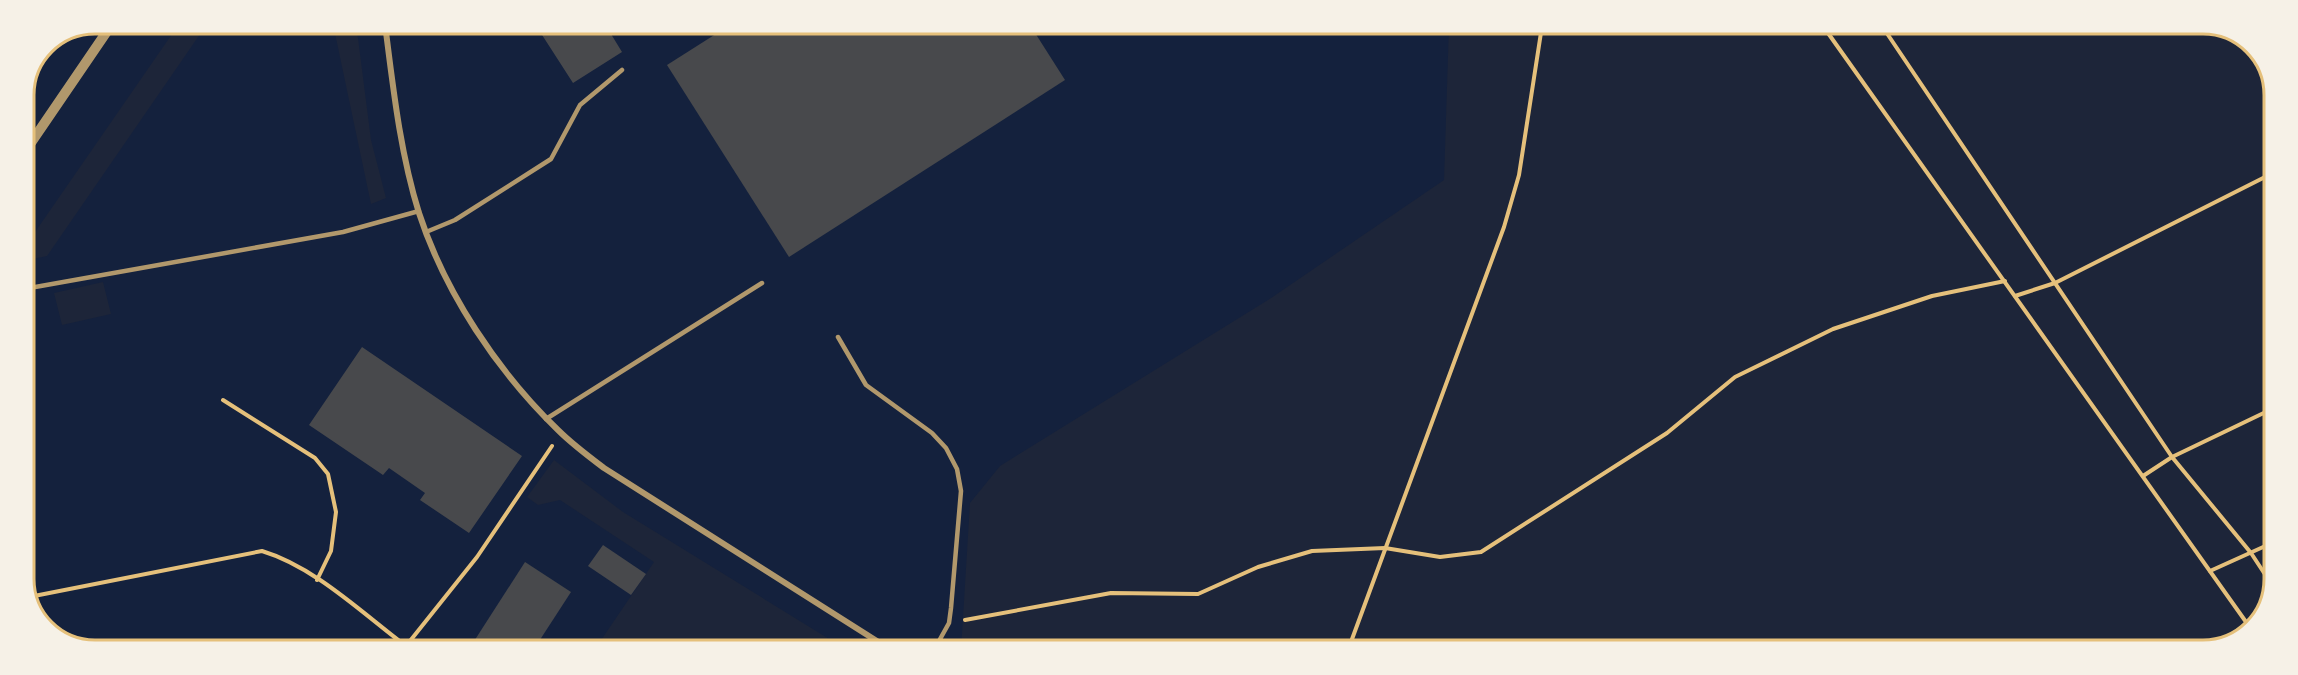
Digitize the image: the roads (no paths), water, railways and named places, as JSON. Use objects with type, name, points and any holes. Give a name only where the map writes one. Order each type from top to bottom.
[{"type":"street","points":[[34,138],[105,34]]},
{"type":"street","points":[[386,34],[395,103],[419,211],[426,232],[449,282],[477,331],[510,376],[560,433],[604,468],[875,640]]},
{"type":"lane","points":[[426,232],[455,220],[551,159],[580,105],[622,70]]},
{"type":"lane","points":[[34,287],[343,232],[419,211]]},
{"type":"lane","points":[[546,419],[762,283]]},
{"type":"lane","points":[[838,337],[866,385],[932,433],[946,448],[957,469],[961,491],[949,623],[940,640]]}]
